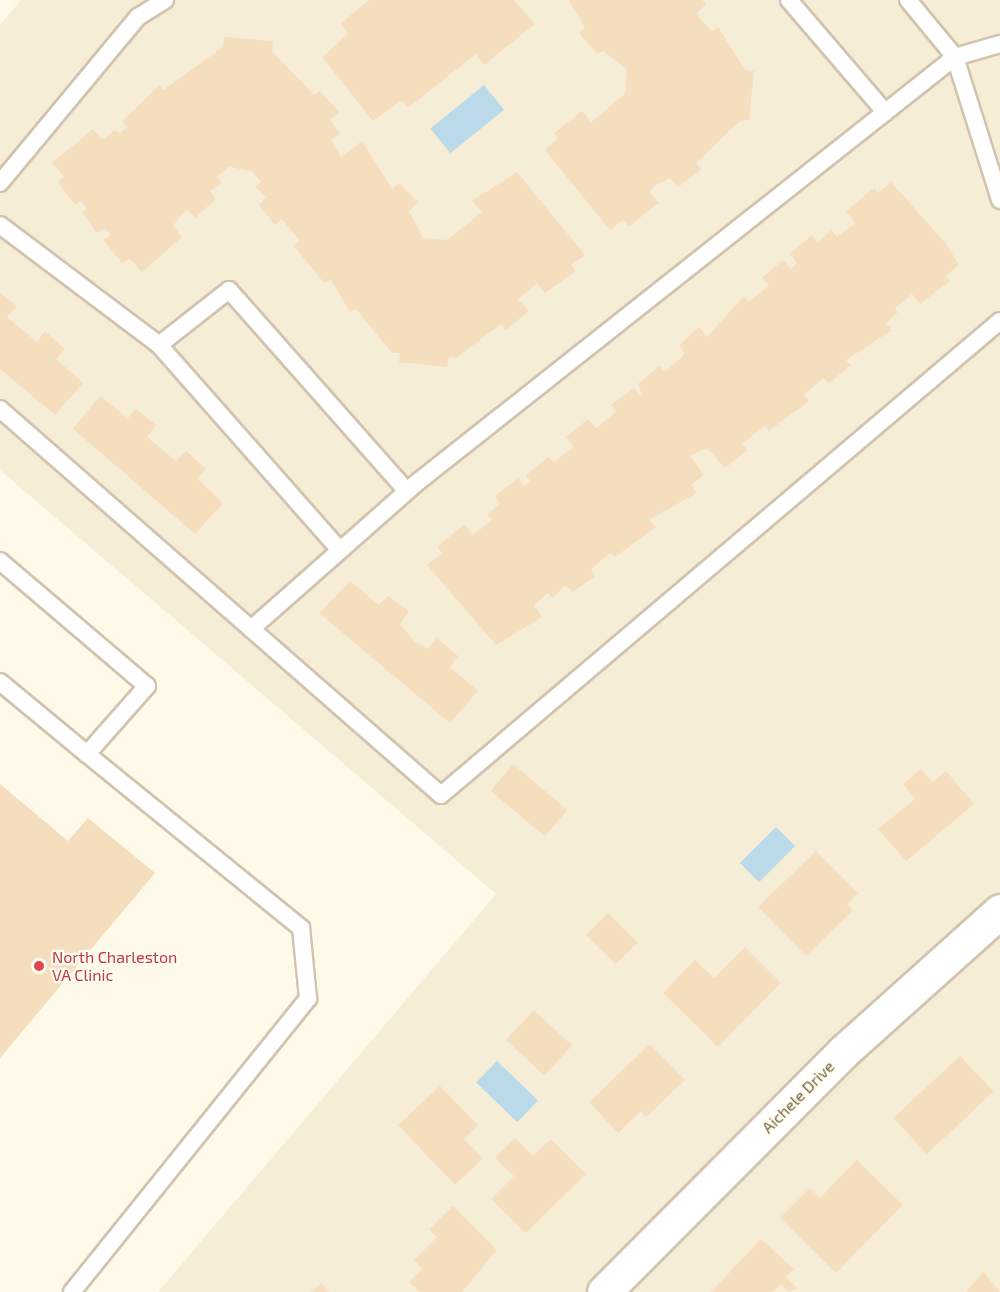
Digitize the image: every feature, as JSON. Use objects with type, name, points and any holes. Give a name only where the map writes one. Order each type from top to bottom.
[{"type":"street","name":"Aichele Drive","points":[[604,1292],[843,1052],[1000,911]]},
{"type":"lane","points":[[138,17],[142,0]]},
{"type":"lane","points":[[0,183],[138,17],[165,0]]},
{"type":"lane","points":[[789,0],[885,112]]},
{"type":"lane","points":[[908,0],[956,57],[1000,200]]},
{"type":"lane","points":[[251,629],[338,548],[407,491],[885,112],[956,57],[1000,44]]},
{"type":"lane","points":[[0,225],[159,345],[338,548]]},
{"type":"lane","points":[[159,345],[229,290],[407,491]]},
{"type":"lane","points":[[0,409],[441,795],[1000,321]]},
{"type":"lane","points":[[0,561],[147,686],[87,754]]},
{"type":"lane","points":[[0,682],[301,928],[308,998],[72,1292]]},
{"type":"shaded area","points":[[21,0],[1000,0],[1000,1292],[158,1292],[496,894],[0,470],[0,25]]},
{"type":"water","points":[[484,85],[504,110],[451,153],[430,128]]},
{"type":"water","points":[[776,827],[795,846],[759,882],[740,863]]},
{"type":"water","points":[[497,1061],[538,1101],[517,1122],[476,1083]]},
{"type":"building","points":[[369,0],[514,0],[535,24],[484,65],[476,54],[408,108],[402,100],[373,121],[322,57],[348,34],[341,23]]},
{"type":"building","points":[[569,0],[703,0],[706,4],[696,14],[712,31],[718,27],[745,70],[754,71],[749,120],[740,121],[696,163],[701,170],[678,187],[670,178],[656,185],[649,192],[659,203],[629,226],[623,220],[610,230],[545,150],[558,138],[554,133],[582,111],[591,122],[625,94],[627,69],[603,51],[597,54],[579,33],[585,28]]},
{"type":"building","points":[[224,37],[273,41],[272,51],[314,95],[320,91],[339,112],[330,120],[340,134],[331,140],[341,157],[362,141],[392,189],[399,183],[418,202],[409,211],[423,238],[447,240],[482,212],[472,201],[517,172],[585,255],[571,265],[576,271],[545,293],[537,283],[518,299],[529,311],[506,330],[501,324],[456,358],[449,357],[447,367],[399,362],[400,353],[392,353],[356,309],[350,312],[331,280],[324,283],[294,246],[300,241],[282,219],[275,225],[259,205],[266,197],[255,187],[261,182],[252,171],[229,167],[217,177],[222,183],[210,191],[216,199],[195,218],[188,210],[181,215],[173,226],[182,237],[142,272],[130,259],[122,263],[103,240],[111,234],[105,228],[97,233],[82,212],[87,208],[81,201],[75,205],[58,182],[64,176],[52,163],[93,129],[102,140],[114,130],[120,133],[127,127],[122,121],[160,85],[163,90],[223,47]]},
{"type":"building","points":[[891,182],[947,245],[959,265],[946,276],[950,281],[920,304],[912,294],[895,308],[898,312],[886,323],[892,330],[846,360],[851,365],[829,383],[823,378],[804,395],[809,401],[769,431],[765,426],[742,444],[748,450],[725,468],[707,448],[690,456],[704,475],[691,485],[697,493],[649,520],[656,527],[615,557],[610,553],[591,569],[595,576],[573,592],[566,585],[552,598],[548,593],[534,605],[542,617],[496,645],[427,565],[442,553],[437,547],[465,524],[473,535],[492,520],[487,515],[500,504],[495,496],[518,478],[524,486],[530,481],[526,475],[548,457],[554,462],[574,447],[566,437],[588,419],[596,428],[616,412],[611,405],[634,388],[643,398],[638,384],[659,366],[665,372],[685,354],[679,345],[699,327],[707,337],[744,296],[749,302],[769,285],[762,278],[783,260],[791,269],[797,263],[790,254],[812,235],[817,242],[832,230],[837,237],[855,223],[846,211],[874,188],[878,193]]},
{"type":"building","points":[[0,293],[17,306],[7,317],[37,342],[45,331],[65,349],[56,359],[83,383],[55,415],[0,369]]},
{"type":"building","points":[[100,396],[128,418],[136,409],[156,425],[147,437],[176,461],[186,451],[206,469],[198,479],[223,503],[195,534],[73,429]]},
{"type":"building","points":[[350,581],[379,605],[388,596],[409,611],[400,624],[414,641],[428,649],[437,638],[458,656],[450,667],[478,691],[450,723],[319,613]]},
{"type":"building","points":[[513,764],[567,810],[545,836],[491,791]]},
{"type":"building","points":[[921,769],[933,782],[946,771],[974,804],[906,861],[878,829],[915,799],[903,784]]},
{"type":"building","name":"North Charleston VA Clinic","points":[[0,784],[68,841],[88,818],[155,873],[0,1058]]},
{"type":"building","points":[[816,851],[858,893],[847,905],[853,910],[806,956],[758,907]]},
{"type":"building","points":[[608,913],[638,943],[616,965],[586,935]]},
{"type":"building","points":[[745,947],[781,983],[718,1047],[663,993],[695,960],[714,978]]},
{"type":"building","points":[[534,1010],[572,1045],[544,1075],[506,1040]]},
{"type":"building","points":[[650,1044],[685,1080],[646,1117],[641,1111],[618,1133],[589,1102]]},
{"type":"building","points":[[960,1056],[993,1092],[927,1154],[893,1118]]},
{"type":"building","points":[[440,1086],[478,1125],[464,1139],[483,1158],[455,1185],[398,1125]]},
{"type":"building","points":[[515,1138],[533,1156],[551,1139],[586,1174],[526,1233],[491,1199],[514,1176],[495,1158]]},
{"type":"building","points":[[857,1160],[903,1205],[836,1273],[780,1218],[810,1188],[820,1198]]},
{"type":"building","points":[[453,1206],[497,1250],[462,1292],[420,1292],[409,1282],[422,1269],[414,1260],[437,1237],[429,1229]]},
{"type":"building","points":[[761,1239],[794,1269],[786,1277],[797,1288],[789,1292],[781,1284],[773,1292],[711,1292]]},
{"type":"building","points":[[983,1272],[1000,1292],[966,1292]]},
{"type":"building","points":[[321,1283],[329,1292],[311,1292]]},
{"type":"place","name":"North Charleston VA Clinic","points":[[39,966]]}]
